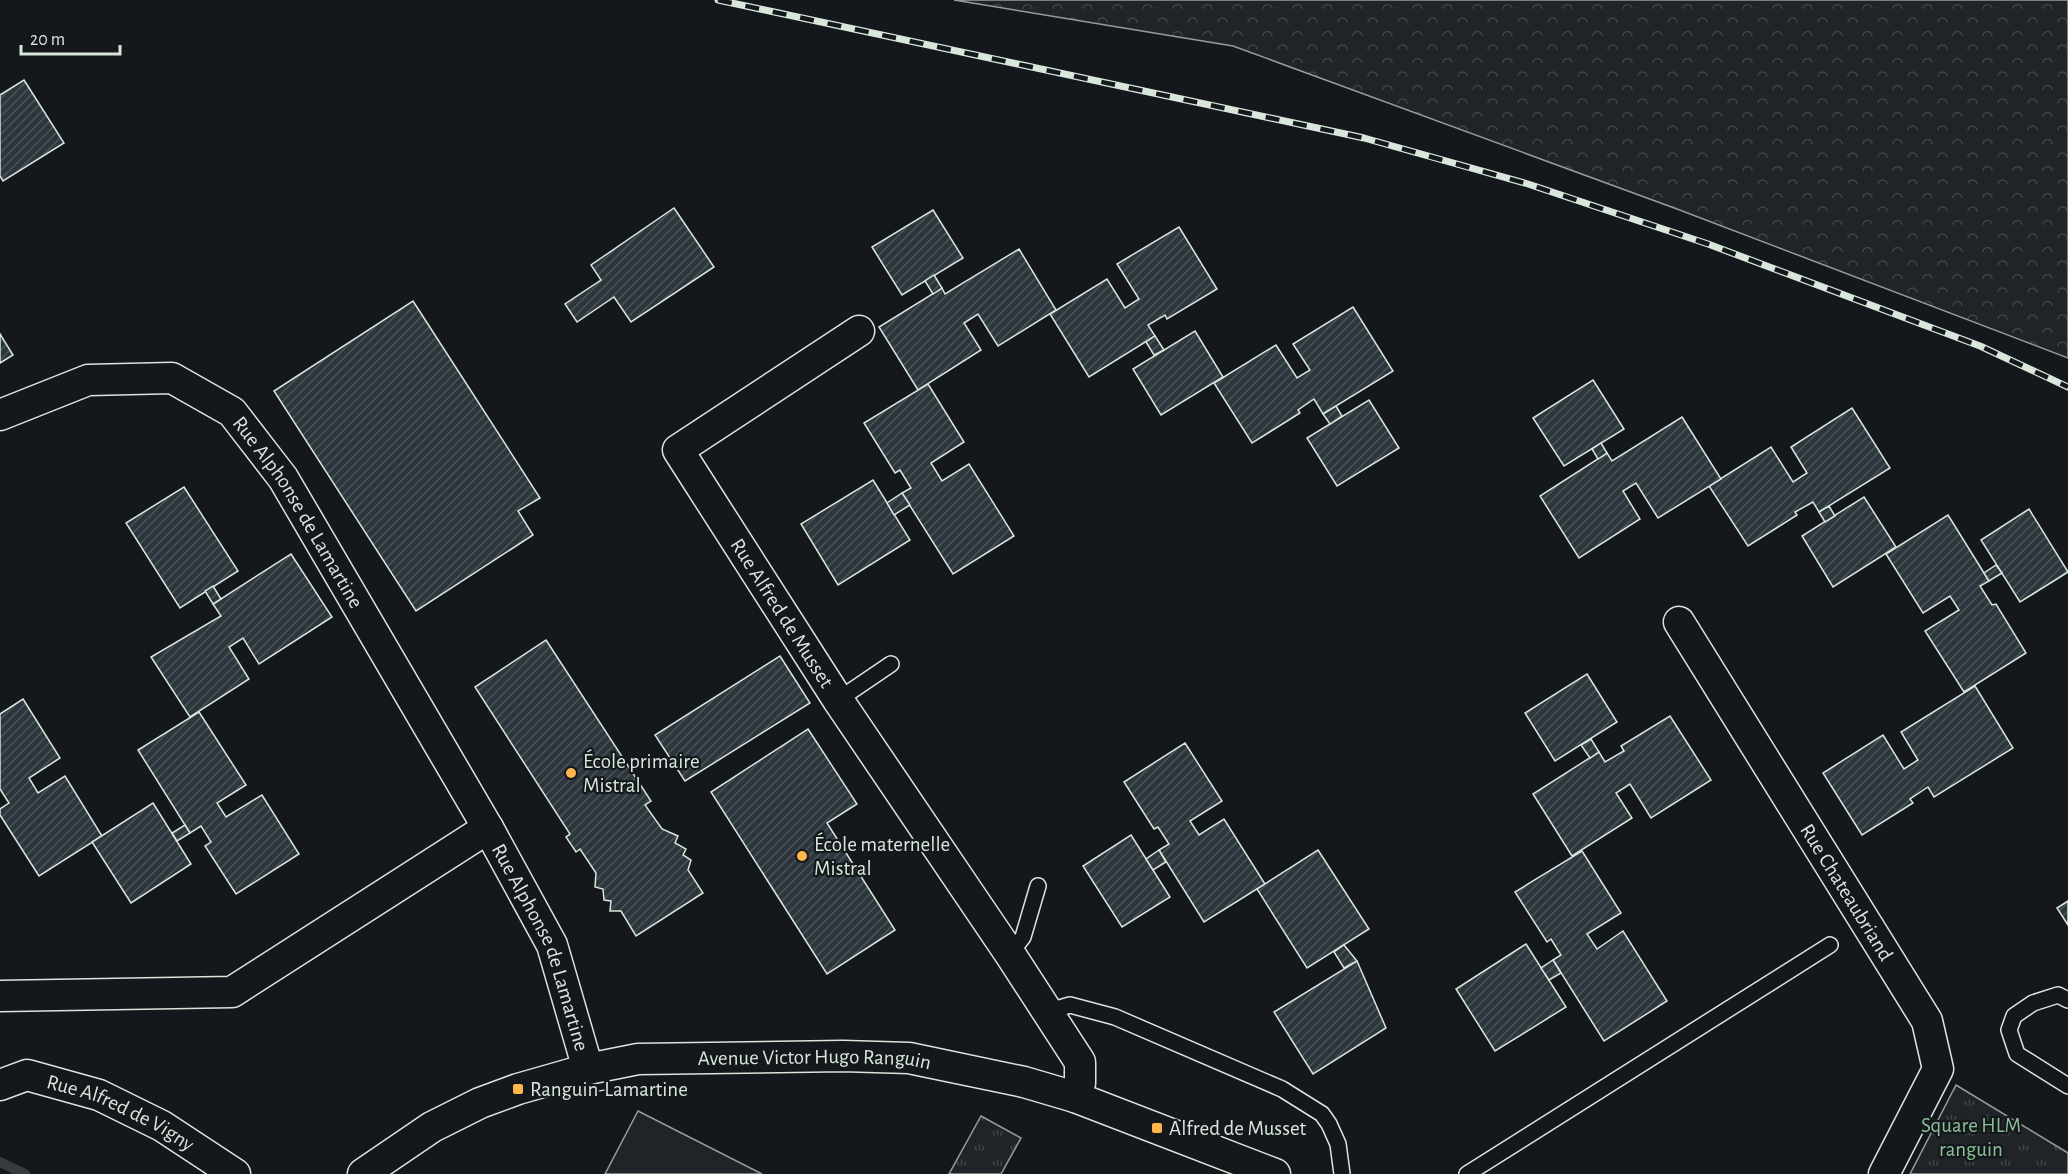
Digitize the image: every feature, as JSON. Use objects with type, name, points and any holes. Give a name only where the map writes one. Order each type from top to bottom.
[{"type":"street","name":"Rue Alfred de Musset","points":[[859,331],[678,450],[838,700],[1010,954],[1080,1062],[1080,1083],[1075,1097]]},
{"type":"street","name":"Rue Alphonse de Lamartine","points":[[0,415],[88,380],[172,378],[232,412],[283,478],[488,828],[552,945],[588,1069]]},
{"type":"street","name":"Rue Chateaubriand","points":[[1679,622],[1927,1021],[1938,1069],[1884,1174]]},
{"type":"street","name":"Rue Alphonse de Lamartine","points":[[0,996],[232,992],[488,828]]},
{"type":"street","name":"Avenue Victor Hugo Ranguin","points":[[363,1174],[432,1127],[480,1103],[588,1069],[638,1059],[843,1056],[909,1058],[1024,1082],[1075,1097],[1275,1174]]},
{"type":"street","name":"Rue Alfred de Vigny","points":[[0,1085],[27,1075],[99,1095],[162,1126],[235,1174]]},
{"type":"lane","points":[[838,700],[891,664]]},
{"type":"lane","points":[[1010,954],[1023,937],[1038,886]]},
{"type":"lane","points":[[1467,1174],[1830,945]]},
{"type":"lane","points":[[2068,1000],[2058,995],[2033,1003],[2014,1016],[2009,1030],[2017,1054],[2068,1086]]},
{"type":"lane","points":[[1046,1012],[1070,1005],[1115,1017],[1282,1089],[1322,1114],[1338,1144],[1342,1174]]},
{"type":"green space","points":[[954,0],[2068,0],[2068,358],[1677,209],[1233,46]]},
{"type":"green space","name":"Square HLM ranguin","points":[[1956,1085],[2068,1153],[2068,1174],[1910,1174]]},
{"type":"green space","points":[[638,1111],[762,1174],[605,1174]]},
{"type":"green space","points":[[981,1116],[1021,1138],[1001,1174],[949,1174]]},
{"type":"building","points":[[24,80],[64,143],[3,181],[0,176],[0,95]]},
{"type":"building","points":[[674,208],[714,267],[631,322],[614,297],[577,322],[565,304],[601,280],[591,265]]},
{"type":"building","points":[[933,210],[963,258],[902,295],[872,247]]},
{"type":"building","points":[[1179,227],[1217,289],[1167,319],[1165,315],[1148,325],[1155,336],[1089,377],[1050,314],[1107,279],[1125,308],[1139,299],[1117,264]]},
{"type":"building","points":[[1019,249],[1056,310],[998,346],[978,314],[964,323],[981,350],[918,390],[879,327],[942,288],[945,294]]},
{"type":"building","points":[[934,275],[942,288],[933,294],[925,281]]},
{"type":"building","points":[[413,301],[540,498],[518,511],[533,535],[416,611],[274,391]]},
{"type":"building","points":[[1353,307],[1393,371],[1323,414],[1314,399],[1298,410],[1300,413],[1252,443],[1214,383],[1276,345],[1297,378],[1310,370],[1293,344]]},
{"type":"building","points":[[1195,331],[1223,377],[1161,415],[1133,369]]},
{"type":"building","points":[[0,334],[13,355],[0,363]]},
{"type":"building","points":[[1155,336],[1164,350],[1154,355],[1146,342]]},
{"type":"building","points":[[1593,380],[1624,429],[1564,466],[1533,418]]},
{"type":"building","points":[[928,384],[964,442],[931,463],[942,481],[969,464],[1014,536],[953,574],[902,493],[911,488],[900,470],[895,473],[864,423]]},
{"type":"building","points":[[1369,400],[1399,448],[1337,486],[1307,438]]},
{"type":"building","points":[[1336,406],[1342,416],[1330,424],[1323,414]]},
{"type":"building","points":[[1852,408],[1890,468],[1819,512],[1813,502],[1795,512],[1797,515],[1748,546],[1709,486],[1771,447],[1793,482],[1807,473],[1791,447]]},
{"type":"building","points":[[1682,417],[1721,479],[1658,518],[1636,483],[1623,491],[1640,519],[1579,558],[1540,496],[1607,453],[1612,461]]},
{"type":"building","points":[[1601,443],[1607,453],[1598,459],[1592,449]]},
{"type":"building","points":[[873,480],[910,540],[838,585],[801,524]]},
{"type":"building","points":[[184,487],[238,571],[180,608],[126,523]]},
{"type":"building","points":[[902,493],[910,505],[894,515],[887,503]]},
{"type":"building","points":[[1864,497],[1896,547],[1833,587],[1802,536]]},
{"type":"building","points":[[1829,506],[1835,516],[1825,522],[1819,512]]},
{"type":"building","points":[[2029,509],[2068,572],[2020,602],[1981,540]]},
{"type":"building","points":[[1948,515],[1989,581],[1980,586],[1992,605],[1996,604],[2026,653],[1964,692],[1925,631],[1959,610],[1950,596],[1923,613],[1886,554]]},
{"type":"building","points":[[291,554],[332,617],[259,664],[243,638],[229,647],[249,679],[190,717],[151,657],[221,616],[213,604]]},
{"type":"building","points":[[1996,565],[2002,573],[1989,581],[1984,573]]},
{"type":"building","points":[[213,586],[221,599],[213,604],[205,591]]},
{"type":"building","points":[[546,640],[651,801],[645,805],[662,829],[678,836],[675,843],[686,849],[683,855],[691,860],[688,870],[703,893],[636,936],[621,911],[610,911],[611,901],[604,900],[603,889],[595,887],[596,873],[580,849],[576,852],[566,837],[570,834],[475,687]]},
{"type":"building","points":[[780,656],[810,703],[685,781],[655,735]]},
{"type":"building","points":[[1587,674],[1617,722],[1555,761],[1525,713]]},
{"type":"building","points":[[1975,686],[2013,748],[1934,797],[1928,787],[1910,799],[1913,803],[1862,835],[1823,773],[1883,735],[1904,769],[1918,760],[1901,732]]},
{"type":"building","points":[[23,699],[60,758],[29,778],[38,793],[65,776],[102,836],[39,876],[0,815],[0,809],[9,803],[0,789],[0,714]]},
{"type":"building","points":[[199,712],[246,785],[217,803],[226,817],[262,795],[299,854],[236,894],[205,846],[211,842],[201,826],[190,833],[138,750]]},
{"type":"building","points":[[1670,716],[1711,780],[1651,818],[1630,784],[1616,793],[1632,818],[1572,856],[1533,794],[1599,752],[1605,762],[1624,751],[1621,746]]},
{"type":"building","points":[[808,729],[857,804],[827,823],[895,930],[827,974],[711,792]]},
{"type":"building","points":[[1591,739],[1599,752],[1590,758],[1581,745]]},
{"type":"building","points":[[1185,743],[1222,801],[1190,821],[1199,835],[1224,819],[1265,884],[1204,922],[1159,850],[1169,844],[1158,827],[1154,829],[1124,782]]},
{"type":"building","points":[[153,803],[191,864],[131,903],[92,842]]},
{"type":"building","points":[[185,825],[190,833],[177,841],[172,833]]},
{"type":"building","points":[[1131,835],[1170,897],[1122,927],[1083,866]]},
{"type":"building","points":[[1159,850],[1166,862],[1153,870],[1146,859]]},
{"type":"building","points":[[1318,850],[1369,929],[1307,968],[1257,889]]},
{"type":"building","points":[[1582,851],[1621,913],[1587,934],[1597,949],[1623,931],[1667,1001],[1604,1041],[1553,960],[1561,955],[1551,939],[1547,942],[1515,892]]},
{"type":"building","points":[[2068,901],[2068,925],[2057,908]]},
{"type":"building","points":[[1526,944],[1566,1007],[1495,1051],[1456,989]]},
{"type":"building","points":[[1344,945],[1357,961],[1344,968],[1334,952]]},
{"type":"building","points":[[1553,960],[1561,973],[1549,980],[1541,968]]},
{"type":"building","points":[[1357,961],[1386,1028],[1313,1074],[1274,1012]]},
{"type":"waterway","points":[[0,1162],[25,1174]]},
{"type":"railway","points":[[718,0],[1364,138],[1528,184],[1708,244],[1980,346],[2068,387]]},
{"type":"place","name":"École primaire Mistral","points":[[571,773]]},
{"type":"place","name":"École maternelle Mistral","points":[[802,856]]},
{"type":"place","name":"Ranguin-Lamartine","points":[[518,1089]]},
{"type":"place","name":"Alfred de Musset","points":[[1157,1128]]}]
